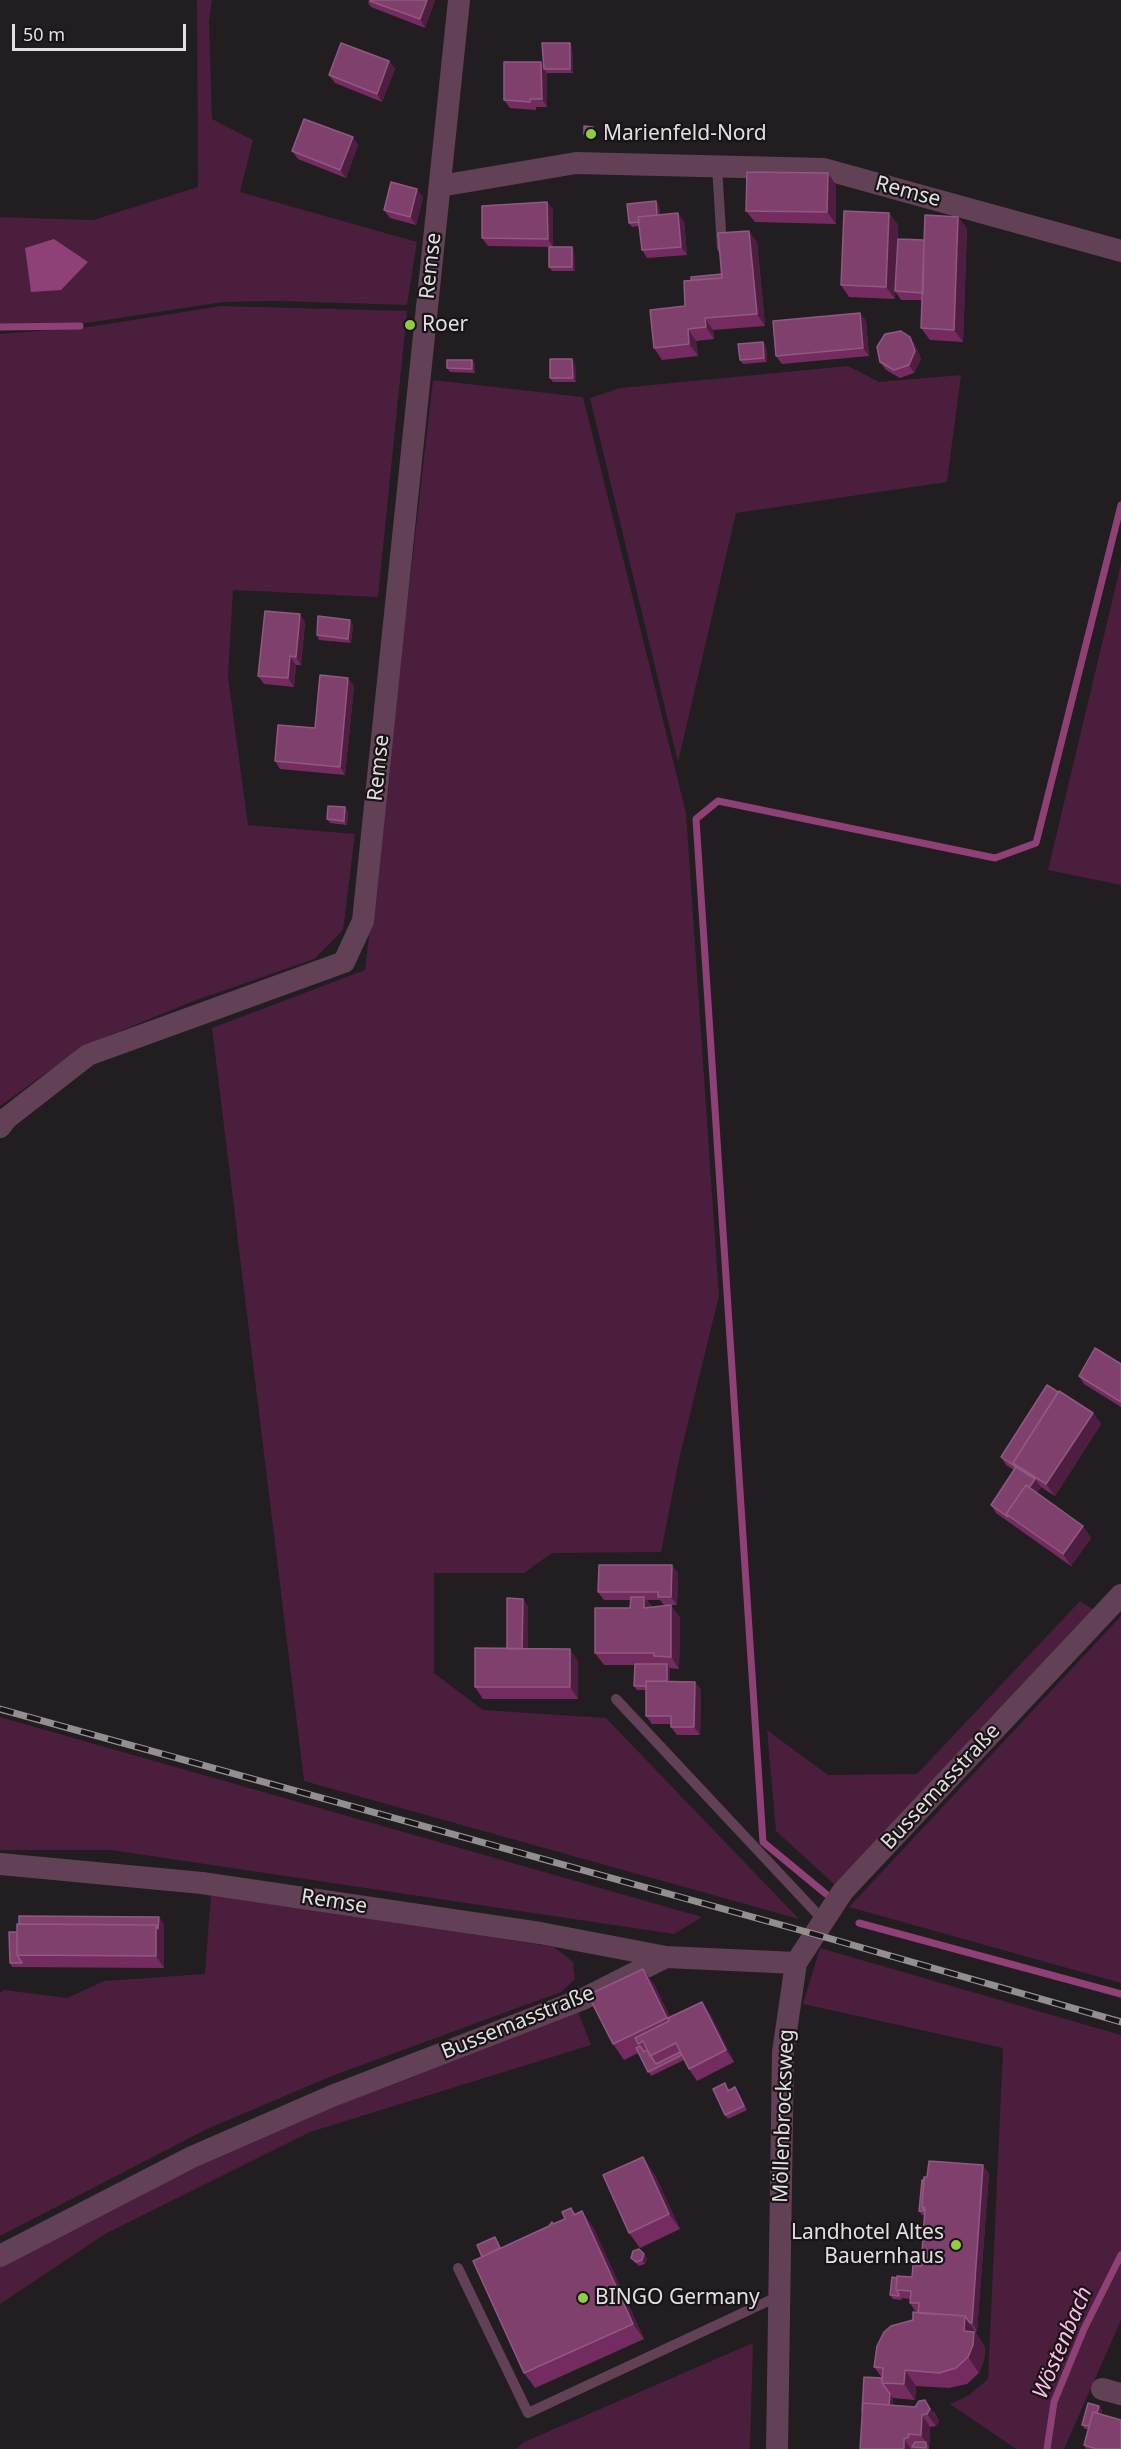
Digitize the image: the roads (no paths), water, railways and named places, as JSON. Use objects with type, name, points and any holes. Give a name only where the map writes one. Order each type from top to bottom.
[{"type":"street","name":"Remse","points":[[0,1126],[7,1118],[88,1055],[344,962],[363,921],[459,0]]},
{"type":"street","name":"Remse","points":[[440,186],[576,163],[824,169],[1121,251]]},
{"type":"street","name":"Bussemasstraße","points":[[0,2256],[192,2157],[332,2096],[583,1999],[666,1957],[796,1963],[843,1891],[1121,1595]]},
{"type":"street","name":"Remse","points":[[0,1864],[202,1882],[540,1933],[666,1957]]},
{"type":"street","name":"Möllenbrocksweg","points":[[777,2449],[783,2052],[796,1963]]},
{"type":"lane","points":[[717,166],[723,260]]},
{"type":"lane","points":[[616,1699],[823,1920]]},
{"type":"lane","points":[[458,2268],[528,2413],[779,2296]]},
{"type":"waterway","points":[[0,327],[80,326]]},
{"type":"waterway","points":[[826,1894],[763,1842],[696,819],[718,801],[995,858],[1036,843],[1121,505]]},
{"type":"waterway","points":[[859,1923],[1121,1994]]},
{"type":"waterway","name":"Wöstenbach","points":[[1047,2449],[1054,2402],[1084,2329],[1121,2255]]},
{"type":"railway","points":[[0,1709],[814,1934],[1121,2022]]},
{"type":"place","name":"Marienfeld-Nord","points":[[591,134]]},
{"type":"place","name":"Roer","points":[[410,325]]},
{"type":"place","name":"Landhotel Altes Bauernhaus","points":[[956,2245]]},
{"type":"place","name":"BINGO Germany","points":[[583,2298]]}]
